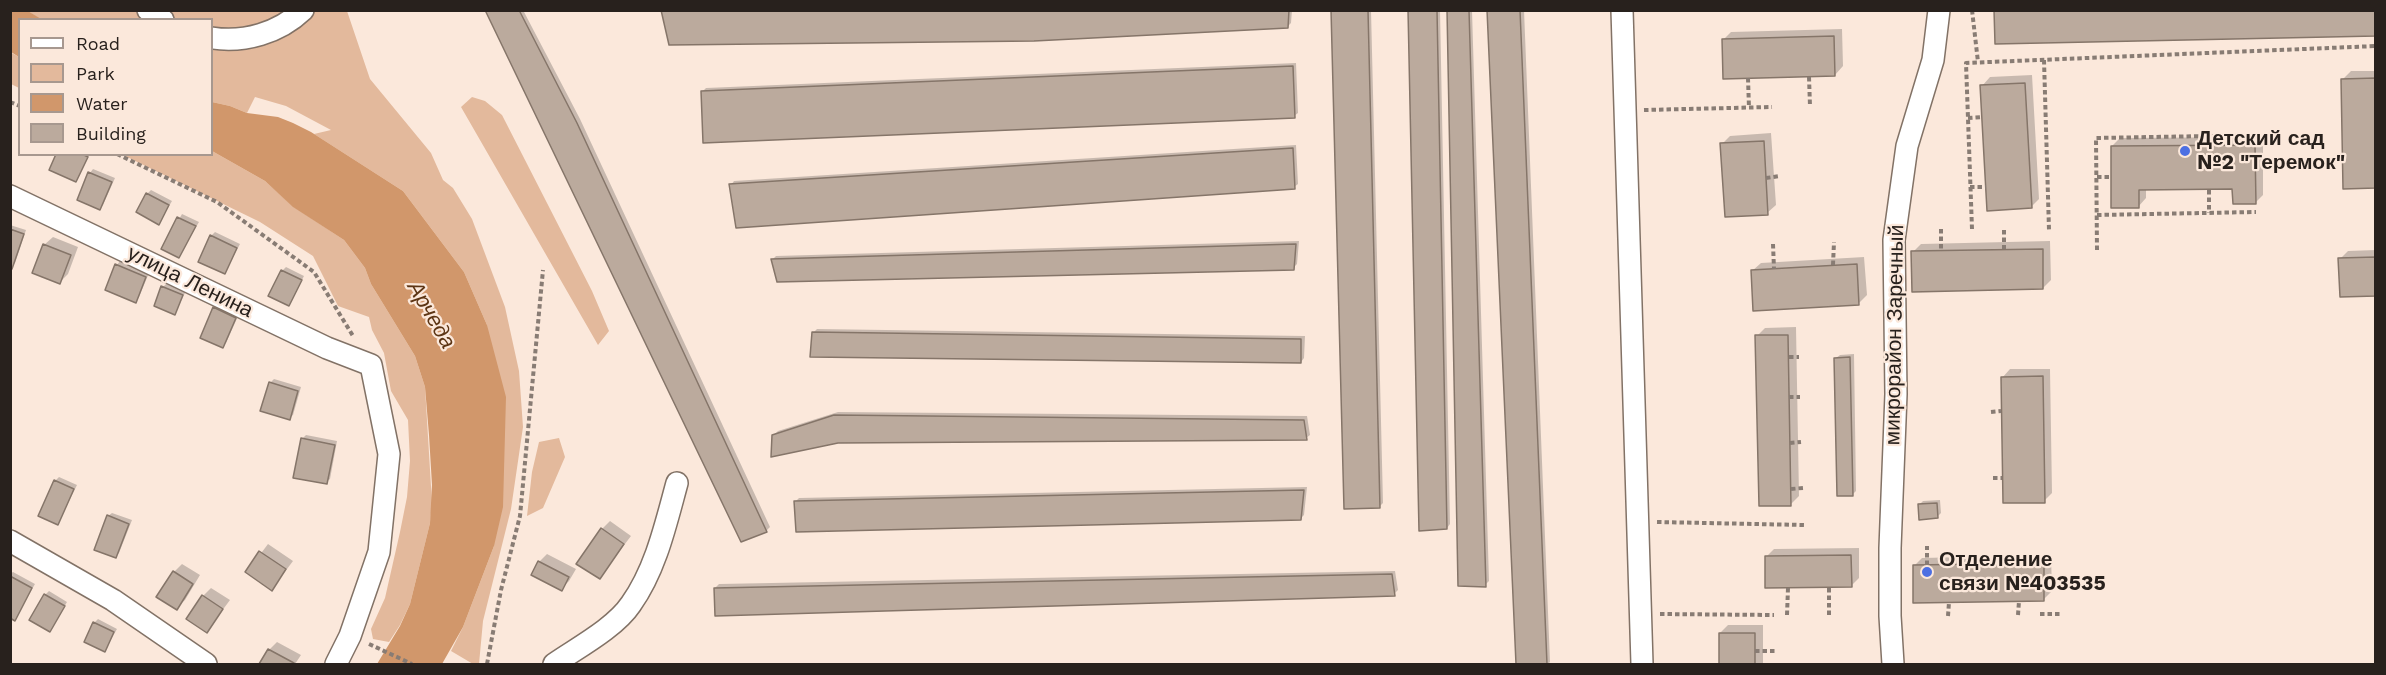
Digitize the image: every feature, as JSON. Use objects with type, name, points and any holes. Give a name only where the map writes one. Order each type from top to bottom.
[{"type":"street","points":[[148,10],[161,18]]},
{"type":"street","points":[[213,38],[229,40],[259,36],[291,22],[303,10]]},
{"type":"street","points":[[1622,10],[1642,664]]},
{"type":"street","name":"микрорайон Заречный","points":[[1893,664],[1890,548],[1896,394],[1894,240],[1906,146],[1933,60],[1939,10]]},
{"type":"street","name":"улица Ленина","points":[[10,196],[327,348],[371,365],[389,454],[379,552],[350,636],[336,664]]},
{"type":"street","points":[[554,664],[614,622],[631,605],[652,564],[677,483]]},
{"type":"street","points":[[10,541],[113,600],[206,664]]},
{"type":"path","points":[[1972,10],[1978,62]]},
{"type":"path","points":[[1971,229],[1966,63],[2376,46]]},
{"type":"path","points":[[2044,60],[2049,230]]},
{"type":"path","points":[[1809,77],[1810,106]]},
{"type":"path","points":[[1748,78],[1749,108]]},
{"type":"path","points":[[1625,111],[1772,107]]},
{"type":"path","points":[[1968,118],[1982,117]]},
{"type":"path","points":[[2097,250],[2096,138],[2265,135]]},
{"type":"path","points":[[2211,136],[2211,145]]},
{"type":"path","points":[[121,156],[217,202],[314,272],[354,337]]},
{"type":"path","points":[[1766,178],[1780,176]]},
{"type":"path","points":[[2097,177],[2111,177]]},
{"type":"path","points":[[1970,187],[1986,187]]},
{"type":"path","points":[[2209,190],[2209,213]]},
{"type":"path","points":[[2097,215],[2256,212]]},
{"type":"path","points":[[1941,229],[1941,250]]},
{"type":"path","points":[[2004,230],[2004,249]]},
{"type":"path","points":[[1833,265],[1834,242]]},
{"type":"path","points":[[1773,244],[1774,269]]},
{"type":"path","points":[[487,664],[501,590],[520,516],[543,270]]},
{"type":"path","points":[[1789,357],[1799,357]]},
{"type":"path","points":[[1789,397],[1800,397]]},
{"type":"path","points":[[1991,412],[2001,411]]},
{"type":"path","points":[[1790,443],[1802,442]]},
{"type":"path","points":[[1993,478],[2002,478]]},
{"type":"path","points":[[1791,489],[1803,488]]},
{"type":"path","points":[[1638,522],[1803,525]]},
{"type":"path","points":[[1927,565],[1928,546]]},
{"type":"path","points":[[1787,615],[1788,588]]},
{"type":"path","points":[[1829,588],[1829,616]]},
{"type":"path","points":[[2018,615],[2019,601]]},
{"type":"path","points":[[1948,616],[1949,602]]},
{"type":"path","points":[[1641,613],[1774,615]]},
{"type":"path","points":[[2040,614],[2062,614]]},
{"type":"path","points":[[365,643],[412,664]]},
{"type":"path","points":[[1755,651],[1775,651]]},
{"type":"green space","points":[[28,11],[347,11],[370,79],[431,153],[443,180],[453,188],[472,219],[505,307],[519,371],[523,427],[511,509],[483,621],[479,664],[473,664],[451,651],[463,627],[494,546],[487,325],[464,272],[403,191],[314,134],[331,130],[286,106],[255,97],[247,113],[213,102],[213,18],[38,18]]},
{"type":"green space","points":[[10,52],[18,56],[18,88],[11,84]]},
{"type":"green space","points":[[472,97],[485,101],[502,115],[592,291],[609,331],[598,345],[461,107]]},
{"type":"green space","points":[[213,152],[265,181],[294,207],[344,240],[365,268],[371,284],[415,356],[425,387],[432,503],[430,523],[410,604],[389,642],[373,639],[371,629],[385,598],[407,497],[410,461],[408,420],[391,391],[384,353],[372,330],[369,317],[338,306],[313,256],[260,222],[125,156],[213,156]]},
{"type":"green space","points":[[559,438],[565,457],[543,508],[527,516],[532,472],[539,442]]},
{"type":"water","points":[[10,11],[28,11],[39,18],[18,18],[18,56],[11,52]]},
{"type":"water","name":"Арчеда","points":[[213,102],[247,113],[278,117],[293,123],[311,132],[403,191],[464,272],[487,325],[506,397],[503,507],[494,546],[463,627],[442,664],[377,664],[400,626],[410,604],[430,523],[432,485],[425,387],[415,356],[371,284],[365,268],[344,240],[293,207],[265,181],[213,152]]},
{"type":"building","points":[[485,10],[519,10],[577,123],[767,532],[741,542]]},
{"type":"building","points":[[661,10],[1289,10],[1288,28],[1034,41],[669,45]]},
{"type":"building","points":[[1331,10],[1368,10],[1380,508],[1344,509]]},
{"type":"building","points":[[1408,10],[1437,10],[1447,529],[1419,531]]},
{"type":"building","points":[[1447,10],[1469,10],[1486,587],[1458,586]]},
{"type":"building","points":[[1487,10],[1520,10],[1547,664],[1516,664]]},
{"type":"building","points":[[1994,10],[2376,10],[2376,36],[1995,44]]},
{"type":"building","points":[[1834,36],[1835,76],[1723,79],[1722,39]]},
{"type":"building","points":[[1293,66],[1295,118],[703,143],[701,91]]},
{"type":"building","points":[[2376,78],[2376,188],[2343,189],[2341,79]]},
{"type":"building","points":[[2025,83],[2032,208],[1987,211],[1980,85]]},
{"type":"building","points":[[1764,141],[1768,215],[1725,217],[1720,143]]},
{"type":"building","points":[[2255,145],[2256,204],[2233,204],[2232,189],[2139,190],[2139,208],[2111,208],[2111,146]]},
{"type":"building","points":[[1293,148],[1295,189],[736,228],[729,184]]},
{"type":"building","points":[[55,156],[88,157],[76,182],[49,170]]},
{"type":"building","points":[[88,172],[112,182],[100,210],[77,200]]},
{"type":"building","points":[[146,193],[169,205],[159,225],[136,212]]},
{"type":"building","points":[[177,217],[196,226],[179,258],[161,249]]},
{"type":"building","points":[[10,229],[24,234],[12,269],[10,268]]},
{"type":"building","points":[[210,235],[237,248],[225,274],[198,262]]},
{"type":"building","points":[[43,244],[71,255],[60,284],[32,273]]},
{"type":"building","points":[[1296,244],[1294,270],[777,282],[771,259]]},
{"type":"building","points":[[2043,249],[2043,289],[1912,292],[1911,251]]},
{"type":"building","points":[[2376,257],[2376,296],[2340,297],[2338,258]]},
{"type":"building","points":[[115,264],[146,277],[136,303],[105,290]]},
{"type":"building","points":[[1857,264],[1859,305],[1753,311],[1751,270]]},
{"type":"building","points":[[281,270],[302,280],[289,306],[268,296]]},
{"type":"building","points":[[161,286],[183,295],[175,315],[154,306]]},
{"type":"building","points":[[213,307],[236,318],[223,348],[200,338]]},
{"type":"building","points":[[812,332],[1301,339],[1301,363],[810,357]]},
{"type":"building","points":[[1755,335],[1788,335],[1791,506],[1759,506]]},
{"type":"building","points":[[1850,357],[1853,496],[1837,496],[1834,358]]},
{"type":"building","points":[[2043,376],[2045,503],[2003,503],[2001,377]]},
{"type":"building","points":[[269,382],[298,391],[290,420],[260,411]]},
{"type":"building","points":[[834,415],[1304,420],[1307,440],[838,443],[771,457],[772,435]]},
{"type":"building","points":[[301,438],[335,445],[327,484],[293,478]]},
{"type":"building","points":[[54,480],[74,489],[58,525],[38,516]]},
{"type":"building","points":[[1304,490],[1301,520],[796,532],[794,501]]},
{"type":"building","points":[[1937,503],[1938,518],[1919,520],[1918,504]]},
{"type":"building","points":[[107,515],[129,524],[116,558],[94,550]]},
{"type":"building","points":[[601,528],[624,544],[600,579],[576,564]]},
{"type":"building","points":[[259,551],[286,569],[272,591],[245,572]]},
{"type":"building","points":[[1851,555],[1852,587],[1765,588],[1765,556]]},
{"type":"building","points":[[538,561],[569,577],[562,591],[531,575]]},
{"type":"building","points":[[2044,563],[2044,601],[1913,603],[1913,565]]},
{"type":"building","points":[[173,571],[193,584],[177,610],[156,597]]},
{"type":"building","points":[[1392,574],[1395,596],[715,616],[714,588]]},
{"type":"building","points":[[10,576],[32,588],[15,621],[10,618]]},
{"type":"building","points":[[44,594],[65,606],[50,632],[29,620]]},
{"type":"building","points":[[202,595],[223,609],[207,633],[186,619]]},
{"type":"building","points":[[93,622],[114,632],[105,652],[84,642]]},
{"type":"building","points":[[1719,633],[1755,633],[1755,664],[1719,664]]},
{"type":"building","points":[[268,649],[294,663],[259,664]]},
{"type":"place","name":"Детский сад №2 \"Теремок\"","points":[[2185,151]]},
{"type":"place","name":"Отделение связи №403535","points":[[1927,572]]}]
